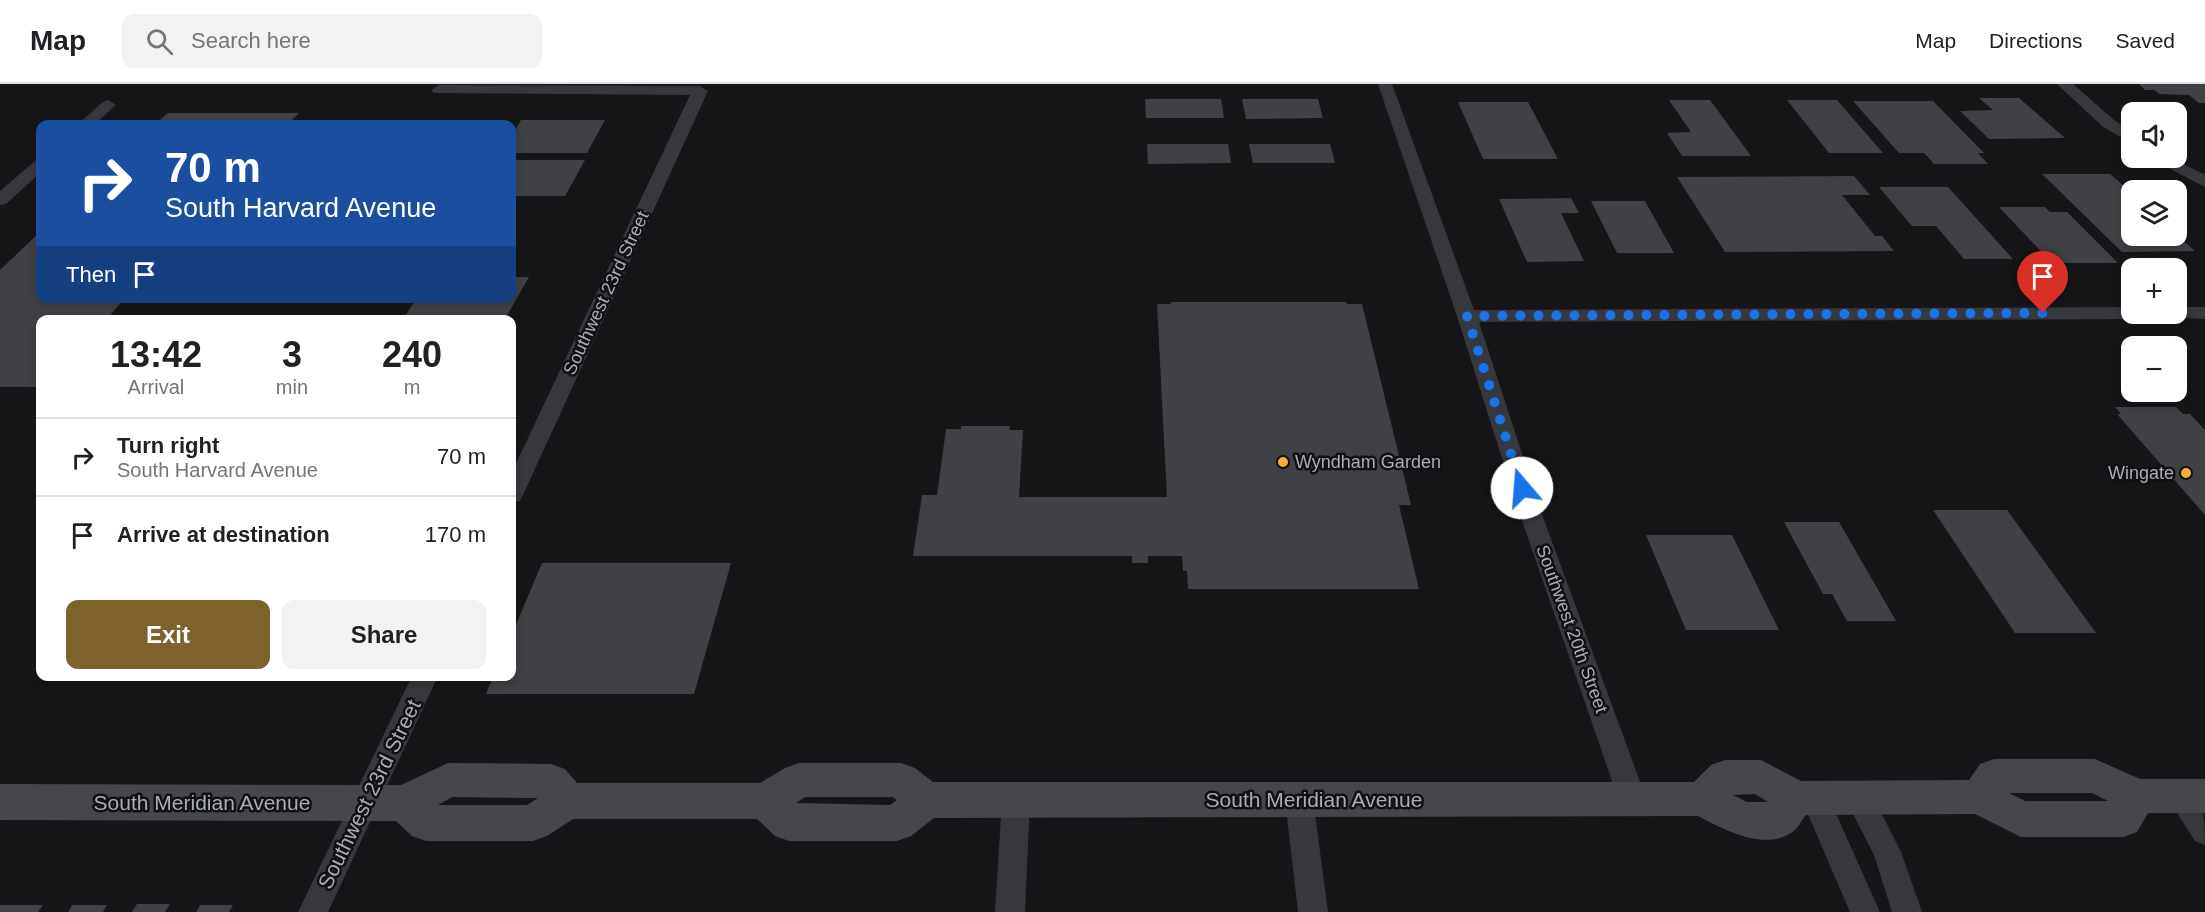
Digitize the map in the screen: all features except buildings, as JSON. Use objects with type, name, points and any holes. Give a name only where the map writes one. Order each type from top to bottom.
[{"type":"main road","points":[[1805,798],[1978,796],[2021,819],[2123,819],[2137,796],[2192,796]]},
{"type":"main road","name":"South Meridian Avenue","points":[[0,802],[405,803],[426,823],[533,823],[567,801],[766,801],[789,823],[897,823],[926,801],[1299,799],[1702,798],[1744,820],[1778,820],[1805,798]]},
{"type":"street","name":"Southwest 20th Street","points":[[1385,84],[1467,316],[1529,509],[1632,798]]},
{"type":"street","points":[[2064,84],[2121,132]]},
{"type":"street","name":"Southwest 23rd Street","points":[[439,90],[700,91],[516,486]]},
{"type":"street","points":[[91,120],[108,105]]},
{"type":"street","points":[[0,200],[36,168]]},
{"type":"street","points":[[2179,168],[2205,182]]},
{"type":"street","points":[[1467,316],[2121,313]]},
{"type":"street","points":[[2187,313],[2205,313]]},
{"type":"street","name":"Southwest 23rd Street","points":[[313,912],[423,681]]},
{"type":"street","points":[[2192,796],[2205,832]]},
{"type":"street","points":[[1805,798],[1865,912]]},
{"type":"street","points":[[1859,798],[1887,852],[1907,912]]},
{"type":"street","points":[[1299,799],[1313,912]]},
{"type":"street","points":[[1010,912],[1016,801]]},
{"type":"place","name":"Wyndham Garden","points":[[1283,462]]},
{"type":"place","name":"Wingate","points":[[2186,473]]},
{"type":"route","points":[[1522,488],[1467,316],[2043,313]]}]
